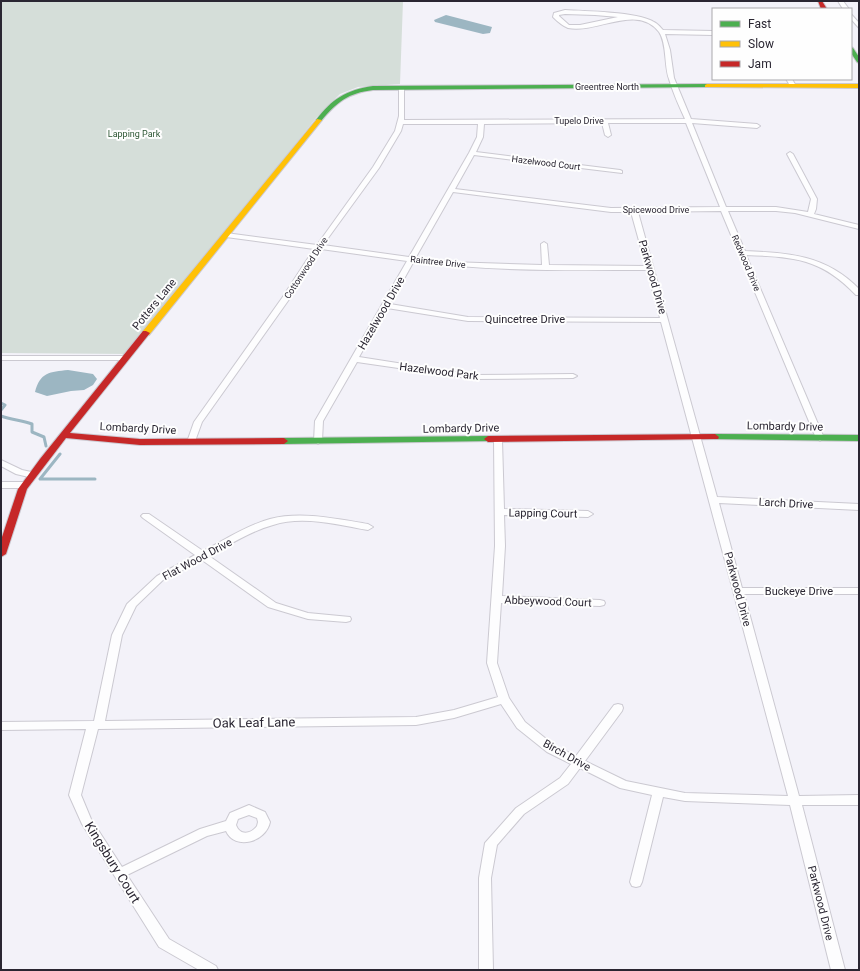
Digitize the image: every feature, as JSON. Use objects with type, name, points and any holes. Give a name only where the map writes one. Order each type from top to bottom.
[{"type":"main road","points":[[852,50],[859,61]]},
{"type":"main road","name":"Greentree North","points":[[355,90],[401,87],[674,87],[791,83],[859,86]]},
{"type":"main road","name":"Potters Lane","points":[[1,554],[26,485],[33,475],[125,358],[331,105],[339,97],[355,90]]},
{"type":"main road","name":"Lombardy Drive","points":[[64,435],[140,442],[498,440],[697,437],[859,438]]},
{"type":"street","points":[[627,17],[580,27],[568,26],[556,17],[556,14],[565,12],[595,13],[627,17],[645,20],[653,23],[662,32],[712,32]]},
{"type":"street","points":[[852,18],[858,28]]},
{"type":"street","name":"Redwood Drive","points":[[662,32],[674,87],[820,438]]},
{"type":"street","name":"Cottonwood Drive","points":[[191,442],[198,422],[286,298],[319,247],[376,168],[398,131],[400,122],[401,87]]},
{"type":"street","points":[[605,121],[608,135]]},
{"type":"street","name":"Tupelo Drive","points":[[400,122],[689,121],[757,126]]},
{"type":"street","name":"Hazelwood Drive","points":[[318,441],[319,421],[472,153],[480,138],[481,122]]},
{"type":"street","name":"Hazelwood Court","points":[[472,153],[620,172]]},
{"type":"street","points":[[790,154],[814,199],[814,209],[810,215]]},
{"type":"street","name":"Spicewood Drive","points":[[451,190],[611,210],[776,209],[810,215],[859,227]]},
{"type":"street","name":"Parkwood Drive","points":[[634,210],[697,437],[838,970]]},
{"type":"street","name":"Raintree Drive","points":[[226,235],[450,264],[546,268],[651,268]]},
{"type":"street","points":[[544,244],[546,268]]},
{"type":"street","points":[[742,253],[796,256],[813,260],[827,266],[852,284],[859,293]]},
{"type":"street","name":"Quincetree Drive","points":[[385,305],[468,319],[665,320]]},
{"type":"street","points":[[1,358],[125,358]]},
{"type":"street","name":"Hazelwood Park","points":[[354,359],[474,376],[573,376]]},
{"type":"street","name":"Birch Drive","points":[[498,440],[500,546],[492,663],[504,699],[521,725],[551,749],[624,785],[685,797],[767,801],[859,800]]},
{"type":"street","points":[[1,463],[19,472],[33,475]]},
{"type":"street","points":[[1,485],[26,485]]},
{"type":"street","name":"Larch Drive","points":[[713,500],[859,507]]},
{"type":"street","name":"Lapping Court","points":[[499,512],[588,514]]},
{"type":"street","points":[[146,516],[272,605],[308,616],[346,619]]},
{"type":"street","name":"Flat Wood Drive","points":[[96,725],[117,635],[132,604],[160,578],[239,536],[271,522],[296,518],[326,520],[368,527]]},
{"type":"street","name":"Buckeye Drive","points":[[738,591],[859,591]]},
{"type":"street","name":"Abbeywood Court","points":[[496,599],[600,603]]},
{"type":"street","name":"Oak Leaf Lane","points":[[1,726],[416,720],[454,714],[504,699]]},
{"type":"street","points":[[486,970],[484,878],[491,843],[520,811],[564,781],[618,708]]},
{"type":"street","name":"Kingsbury Court","points":[[96,725],[75,795],[86,821],[164,943],[211,970]]},
{"type":"street","points":[[636,882],[658,792]]},
{"type":"street","points":[[120,874],[204,832],[230,825]]},
{"type":"green space","name":"Lapping Park","points":[[1,1],[403,1],[400,84],[358,87],[340,94],[316,118],[129,354],[1,353]]},
{"type":"water","points":[[446,15],[492,27],[490,33],[483,34],[435,22],[434,20]]},
{"type":"water","points":[[68,370],[93,374],[97,379],[93,385],[84,390],[47,396],[35,392],[40,380],[47,374],[56,371]]},
{"type":"waterway","points":[[1,403],[5,405],[1,410]]},
{"type":"waterway","points":[[1,416],[32,424],[32,432],[44,437],[46,446]]},
{"type":"waterway","points":[[60,454],[40,479],[95,479]]},
{"type":"traffic: fast","points":[[852,50],[859,61]]},
{"type":"traffic: fast","points":[[319,120],[336,101],[342,97],[356,91],[373,88],[707,86]]},
{"type":"traffic: fast","points":[[715,437],[859,438]]},
{"type":"traffic: fast","points":[[284,441],[488,439]]},
{"type":"traffic: slow","points":[[707,86],[859,86]]},
{"type":"traffic: slow","points":[[146,333],[319,120]]},
{"type":"traffic: jam","points":[[820,1],[824,8]]},
{"type":"traffic: jam","points":[[1,554],[23,489],[43,461],[146,333]]},
{"type":"traffic: jam","points":[[64,435],[140,442],[284,441]]},
{"type":"traffic: jam","points":[[488,439],[715,437]]}]
